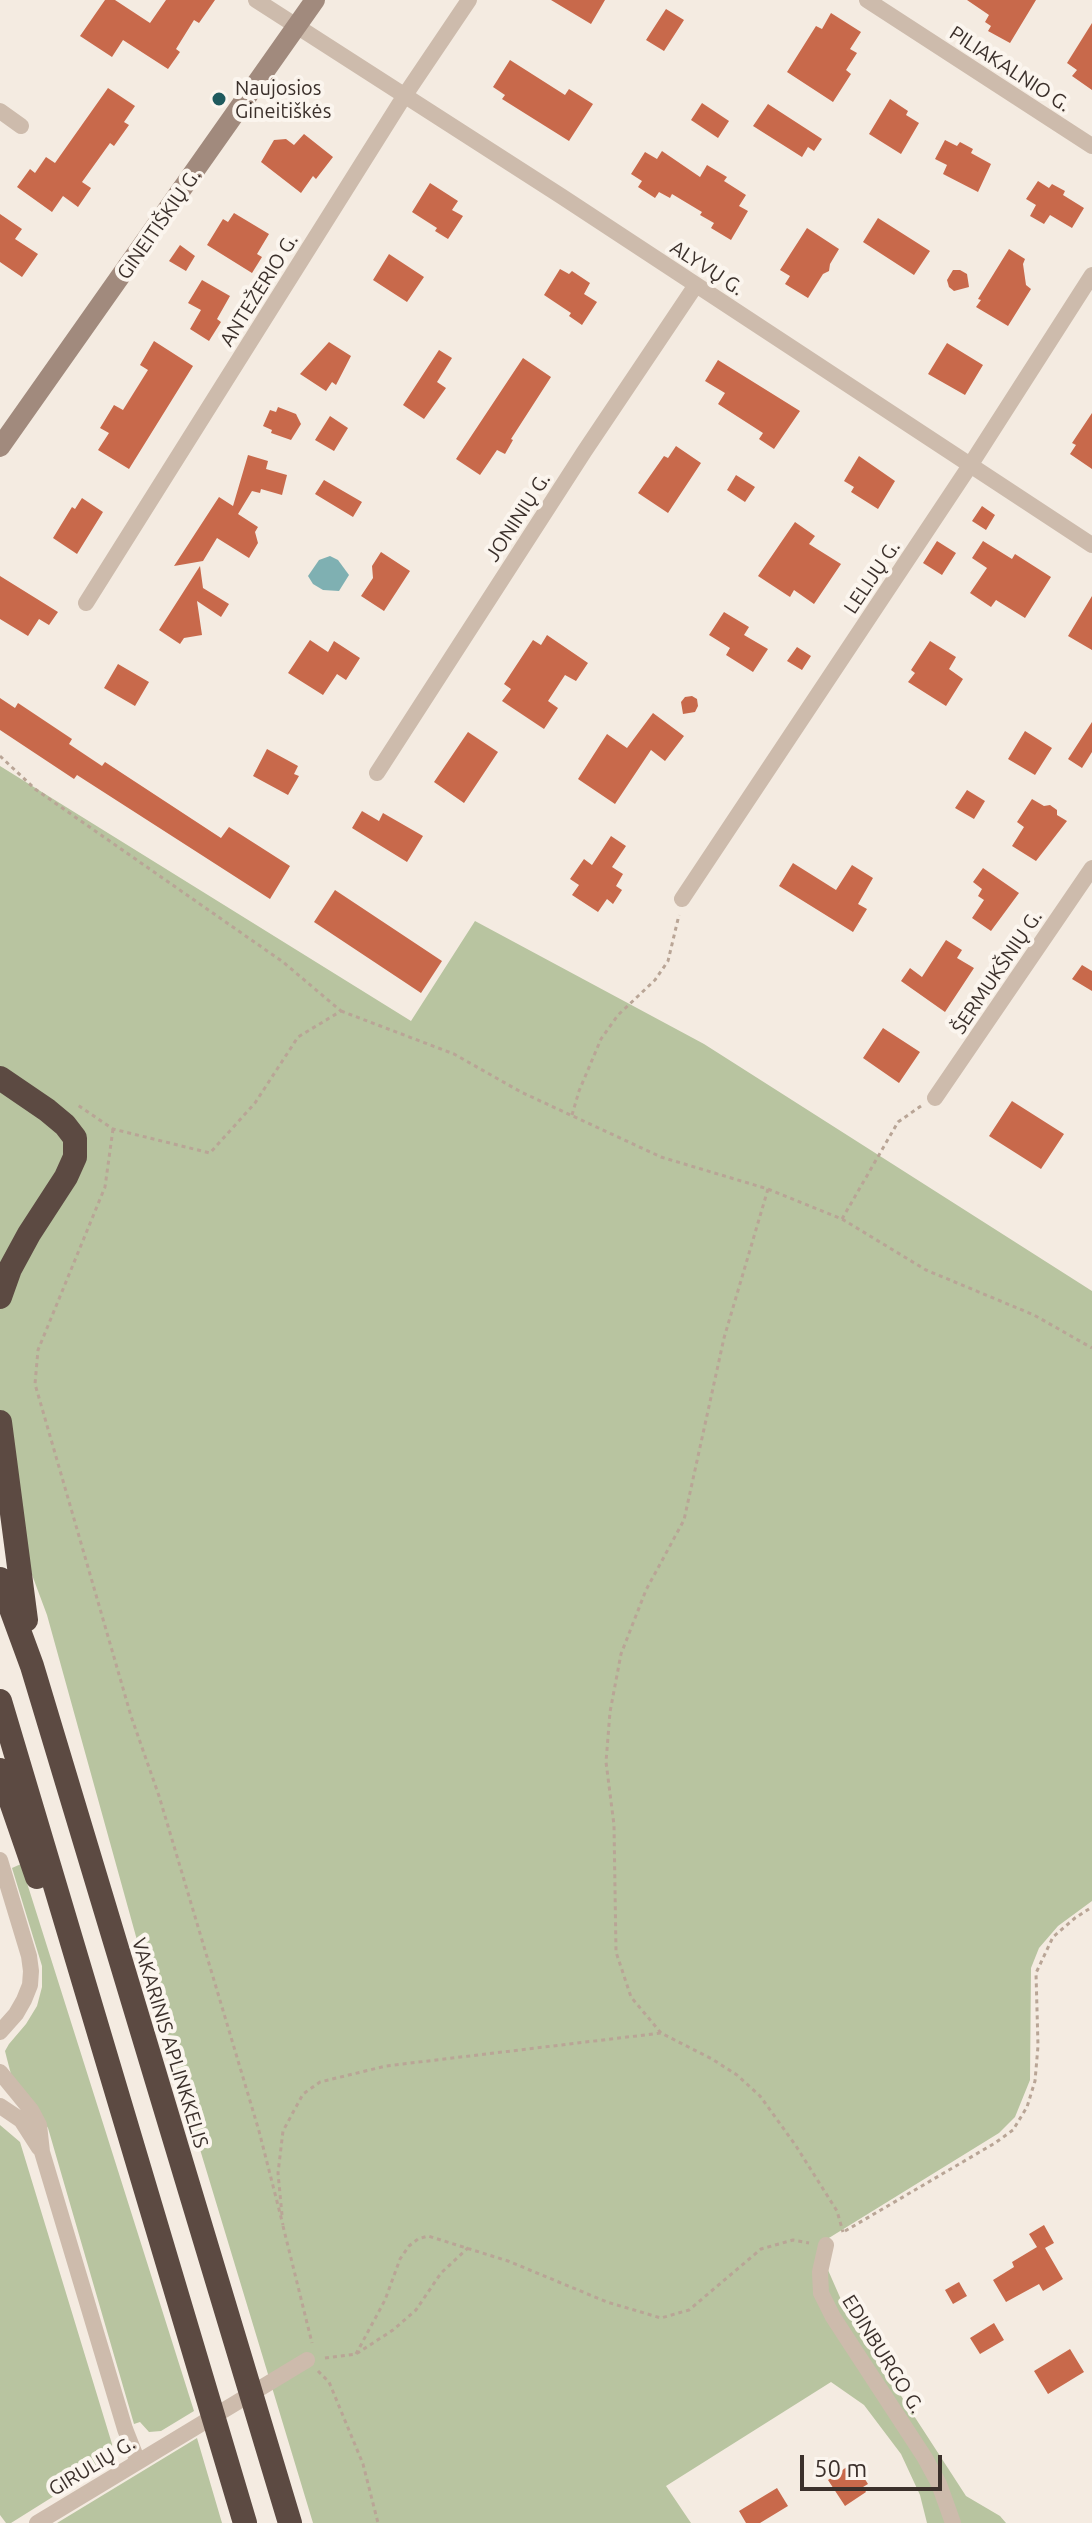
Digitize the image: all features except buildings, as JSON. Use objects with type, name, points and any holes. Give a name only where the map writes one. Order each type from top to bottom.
[{"type":"highway","points":[[0,1078],[65,1125],[75,1138],[75,1157],[10,1269],[0,1297]]},
{"type":"highway","points":[[0,1422],[32,1666]]},
{"type":"highway","name":"VAKARINIS APLINKKELIS","points":[[0,1579],[32,1666],[290,2523]]},
{"type":"highway","points":[[0,1701],[245,2523]]},
{"type":"highway","points":[[0,1770],[68,1973],[87,2021],[110,2066]]},
{"type":"street","name":"ALYVŲ G.","points":[[256,0],[1092,545]]},
{"type":"street","name":"GINEITIŠKIŲ G.","points":[[0,447],[315,0]]},
{"type":"street","name":"ANTEŽERIO G.","points":[[86,603],[405,95],[469,0]]},
{"type":"street","name":"PILIAKALNIO G.","points":[[867,0],[1092,146]]},
{"type":"street","points":[[0,111],[21,126]]},
{"type":"street","name":"LELIJŲ G.","points":[[682,899],[971,464],[1092,275]]},
{"type":"street","name":"JONINIŲ G.","points":[[377,773],[576,464],[696,285]]},
{"type":"street","name":"ŠERMUKŠNIŲ G.","points":[[935,1098],[1092,868]]},
{"type":"street","points":[[0,1860],[31,1971],[24,2000],[0,2032]]},
{"type":"street","points":[[0,2072],[31,2110],[39,2125],[42,2152],[125,2429],[138,2462]]},
{"type":"street","points":[[0,2106],[21,2120],[42,2152]]},
{"type":"street","name":"EDINBURGO G.","points":[[826,2245],[820,2272],[821,2293],[833,2317],[925,2458],[939,2484],[953,2523]]},
{"type":"street","name":"GIRULIŲ G.","points":[[37,2523],[307,2360]]},
{"type":"path","points":[[0,756],[35,789],[283,962],[341,1011],[454,1054],[521,1092],[661,1157],[768,1189],[842,1219],[926,1270],[1034,1315],[1092,1348]]},
{"type":"path","points":[[572,1115],[601,1039],[618,1015],[655,980],[668,961],[682,899]]},
{"type":"path","points":[[75,1103],[113,1129],[210,1153],[255,1103],[298,1037],[341,1011]]},
{"type":"path","points":[[842,1219],[898,1122],[935,1098]]},
{"type":"path","points":[[113,1129],[105,1187],[38,1350],[35,1384],[131,1716],[159,1796],[259,2131],[313,2340]]},
{"type":"path","points":[[768,1189],[724,1338],[684,1520],[646,1590],[621,1654],[610,1712],[606,1762],[614,1825],[616,1952],[631,1997],[661,2033],[712,2059],[737,2075],[760,2096],[837,2211],[843,2232]]},
{"type":"path","points":[[356,2354],[385,2300],[400,2259],[409,2246],[428,2236],[469,2247],[636,2312],[661,2318],[689,2310],[761,2249],[793,2240],[826,2245],[843,2232],[1006,2137],[1027,2107],[1035,2081],[1038,2046],[1036,1973],[1053,1937],[1092,1907]]},
{"type":"path","points":[[283,2225],[278,2173],[283,2131],[303,2094],[320,2082],[386,2066],[661,2033]]},
{"type":"path","points":[[307,2360],[356,2354],[393,2330],[416,2310],[441,2273],[469,2247]]},
{"type":"path","points":[[307,2360],[329,2382],[363,2464],[378,2523]]},
{"type":"green space","points":[[0,766],[411,1021],[475,921],[704,1044],[1092,1291],[1092,1901],[1058,1926],[1039,1948],[1031,1968],[1030,2080],[1015,2117],[999,2133],[824,2241],[828,2270],[846,2311],[966,2496],[1000,2516],[1006,2523],[927,2523],[920,2495],[901,2454],[864,2405],[831,2382],[666,2486],[691,2523],[313,2523],[140,1951],[47,1615],[0,1489]]},
{"type":"green space","points":[[21,1864],[194,2411],[161,2431],[149,2432],[140,2422],[134,2424],[48,2128],[12,2078],[5,2051],[37,2006],[42,1987],[42,1966],[12,1868]]},
{"type":"green space","points":[[0,2125],[20,2142],[112,2444],[112,2455],[102,2466],[11,2523],[6,2523],[0,2515]]},
{"type":"green space","points":[[197,2438],[222,2523],[57,2523]]},
{"type":"water","points":[[330,556],[338,560],[349,575],[339,591],[323,590],[313,584],[308,576],[319,560]]},
{"type":"place","name":"Naujosios Gineitiškės","points":[[219,99]]}]
